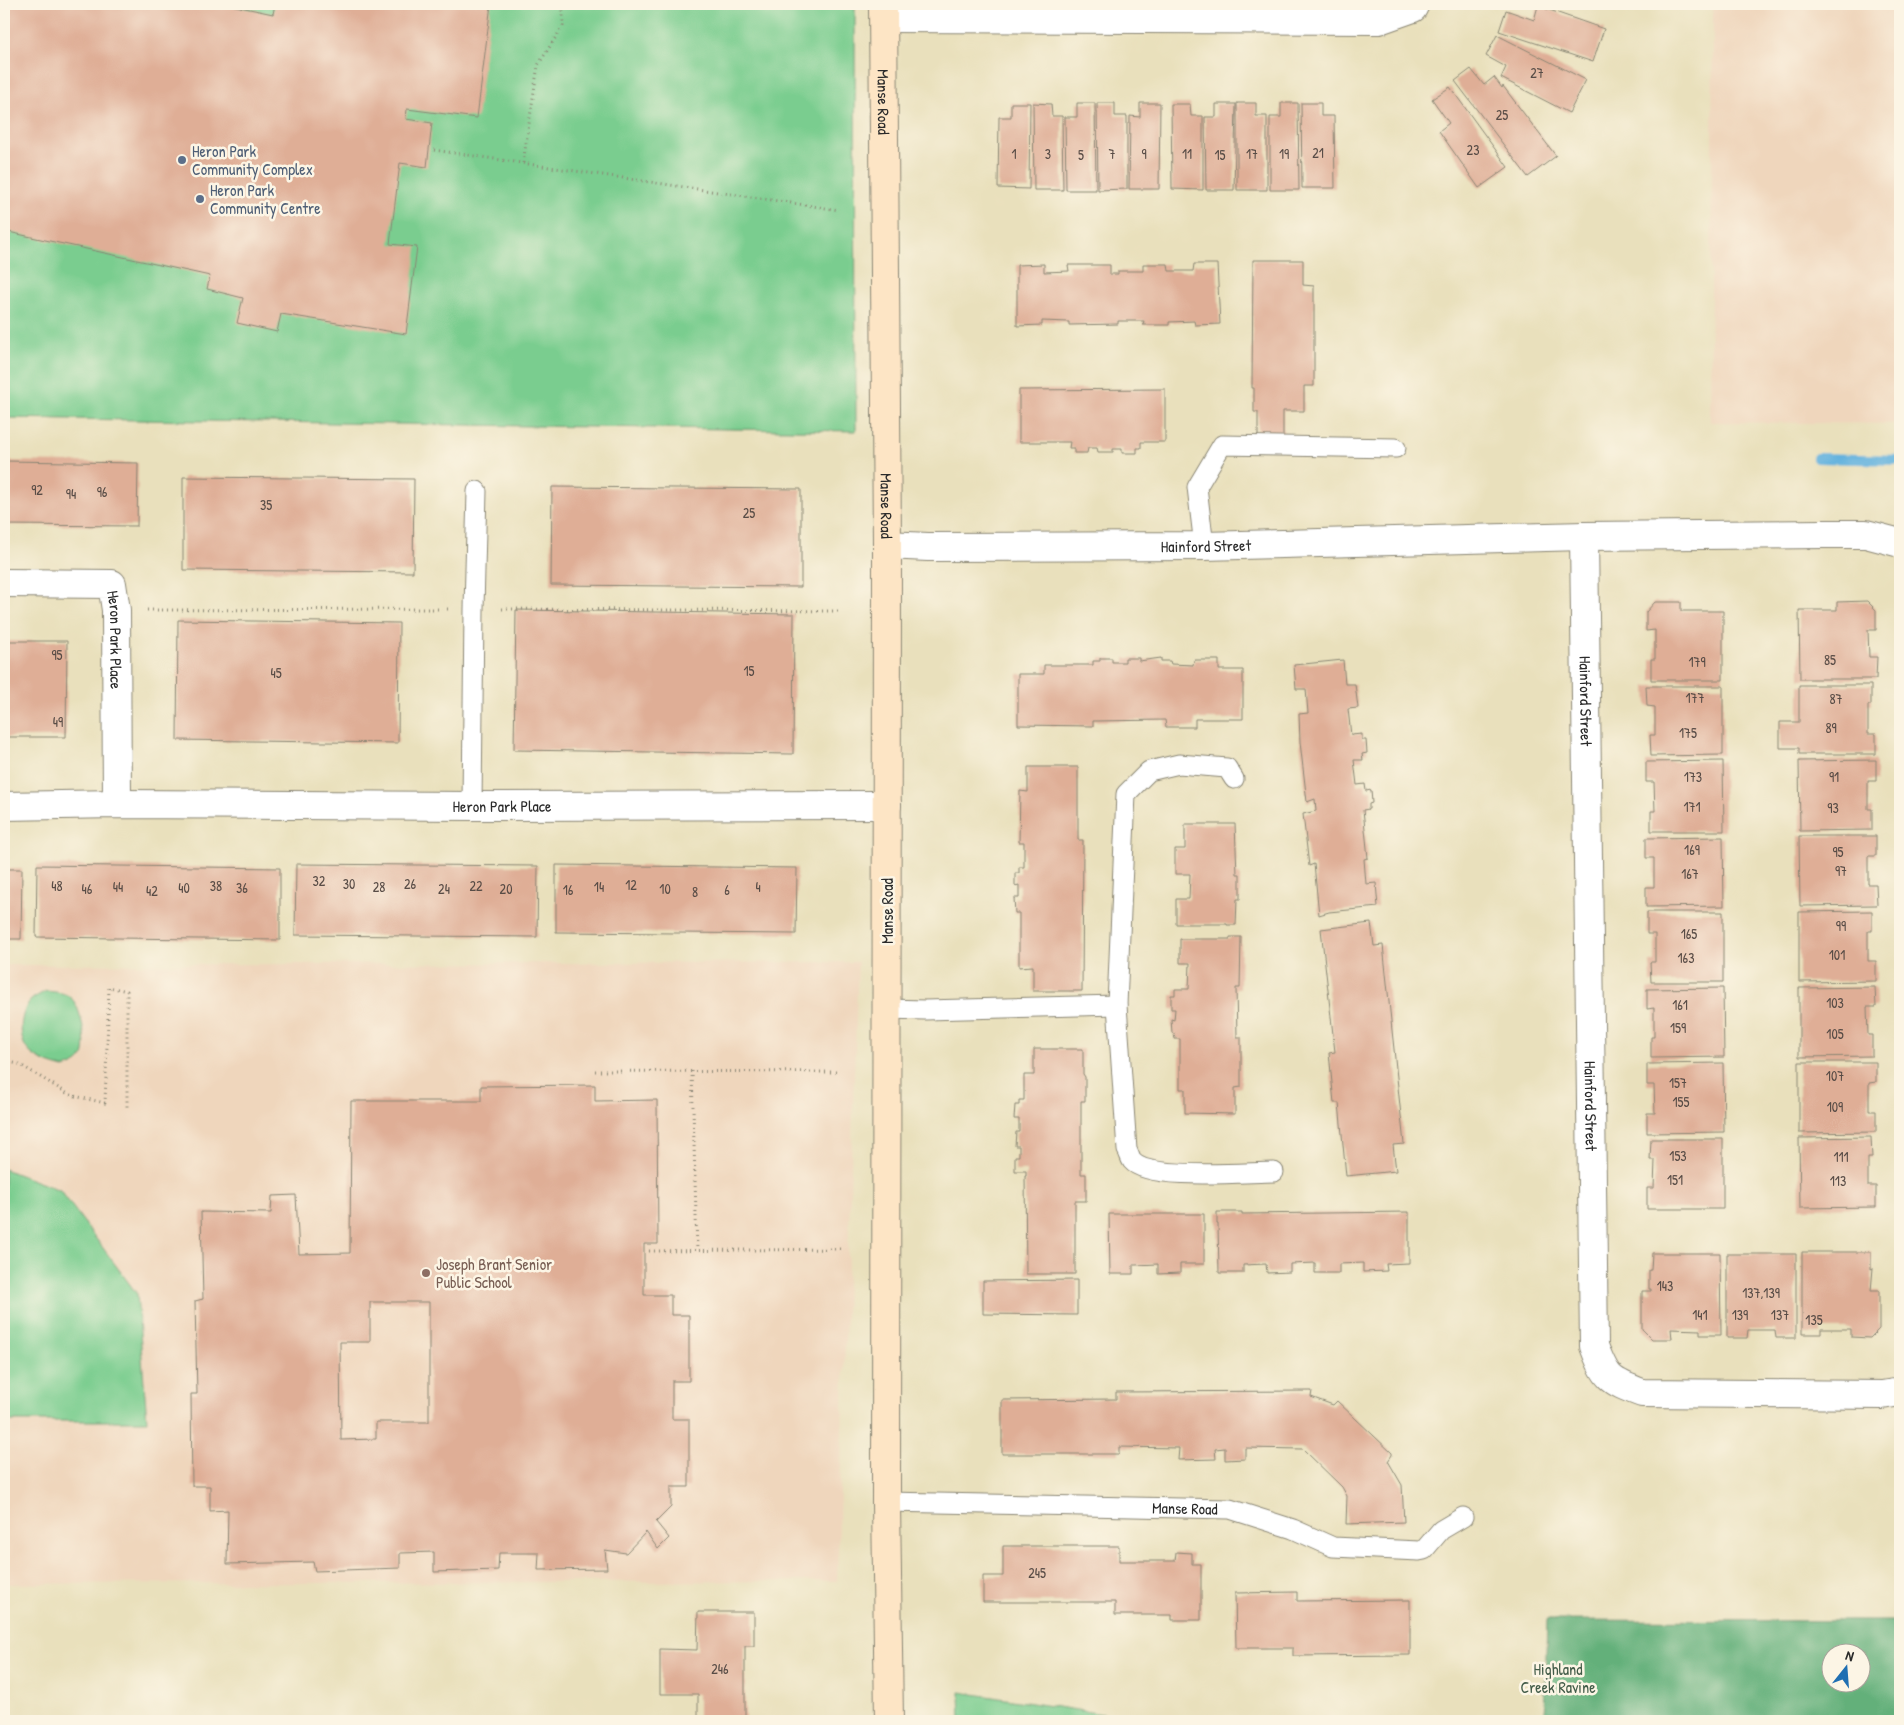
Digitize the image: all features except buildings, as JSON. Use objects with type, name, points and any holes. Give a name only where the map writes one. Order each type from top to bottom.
[{"type":"street","points":[[884,11],[1379,20],[1413,8],[1415,4]]},
{"type":"street","name":"Manse Road","points":[[884,11],[887,545],[886,1502],[888,1721]]},
{"type":"street","name":"Hainford Street","points":[[887,545],[928,547],[1204,546],[1584,536],[1866,534],[1900,543]]},
{"type":"street","name":"Hainford Street","points":[[1584,536],[1594,1346],[1604,1371],[1619,1385],[1642,1393],[1882,1395],[1900,1392]]},
{"type":"street","name":"Heron Park Place","points":[[4,583],[112,584],[116,610],[117,804]]},
{"type":"street","name":"Heron Park Place","points":[[4,806],[117,804],[472,806],[886,805]]},
{"type":"lane","points":[[1204,546],[1197,487],[1222,445],[1396,448]]},
{"type":"lane","points":[[472,806],[474,609],[478,491]]},
{"type":"lane","points":[[1234,779],[1227,768],[1179,764],[1148,771],[1126,794],[1117,1004],[1128,1150],[1133,1162],[1147,1169],[1168,1174],[1274,1172]]},
{"type":"lane","points":[[886,1009],[925,1010],[1117,1004]]},
{"type":"lane","name":"Manse Road","points":[[886,1502],[1230,1509],[1293,1529],[1332,1547],[1419,1551],[1424,1550],[1441,1530],[1463,1517]]},
{"type":"path","points":[[523,162],[538,65],[563,26],[564,4]]},
{"type":"path","points":[[434,150],[839,210]]},
{"type":"path","points":[[4,1061],[19,1064],[70,1096],[105,1103],[109,987],[127,991],[127,1109]]},
{"type":"path","points":[[596,1071],[840,1072]]},
{"type":"path","points":[[692,1071],[698,1252]]},
{"type":"path","points":[[648,1251],[698,1252],[842,1249]]},
{"type":"shaded area","points":[[1713,4],[1900,4],[1900,424],[1710,422]]},
{"type":"shaded area","name":"Joseph Brant Senior Public School","points":[[858,962],[837,1581],[4,1584],[4,965]]},
{"type":"green space","points":[[4,4],[855,4],[856,431],[4,418]]},
{"type":"green space","points":[[46,991],[70,997],[81,1019],[85,1047],[84,1054],[78,1062],[64,1068],[49,1064],[34,1056],[27,1049],[22,1038],[22,1018],[27,1006],[30,1001]]},
{"type":"green space","points":[[4,1169],[60,1190],[137,1294],[147,1421],[4,1421]]},
{"type":"green space","name":"Highland Creek Ravine","points":[[1547,1620],[1900,1621],[1900,1721],[1544,1721]]},
{"type":"green space","points":[[960,1692],[1148,1721],[961,1721]]},
{"type":"waterway","points":[[1817,458],[1900,460]]},
{"type":"place","name":"Heron Park Community Complex","points":[[182,160]]},
{"type":"place","name":"Heron Park Community Centre","points":[[200,199]]},
{"type":"place","name":"Joseph Brant Senior Public School","points":[[426,1273]]}]
